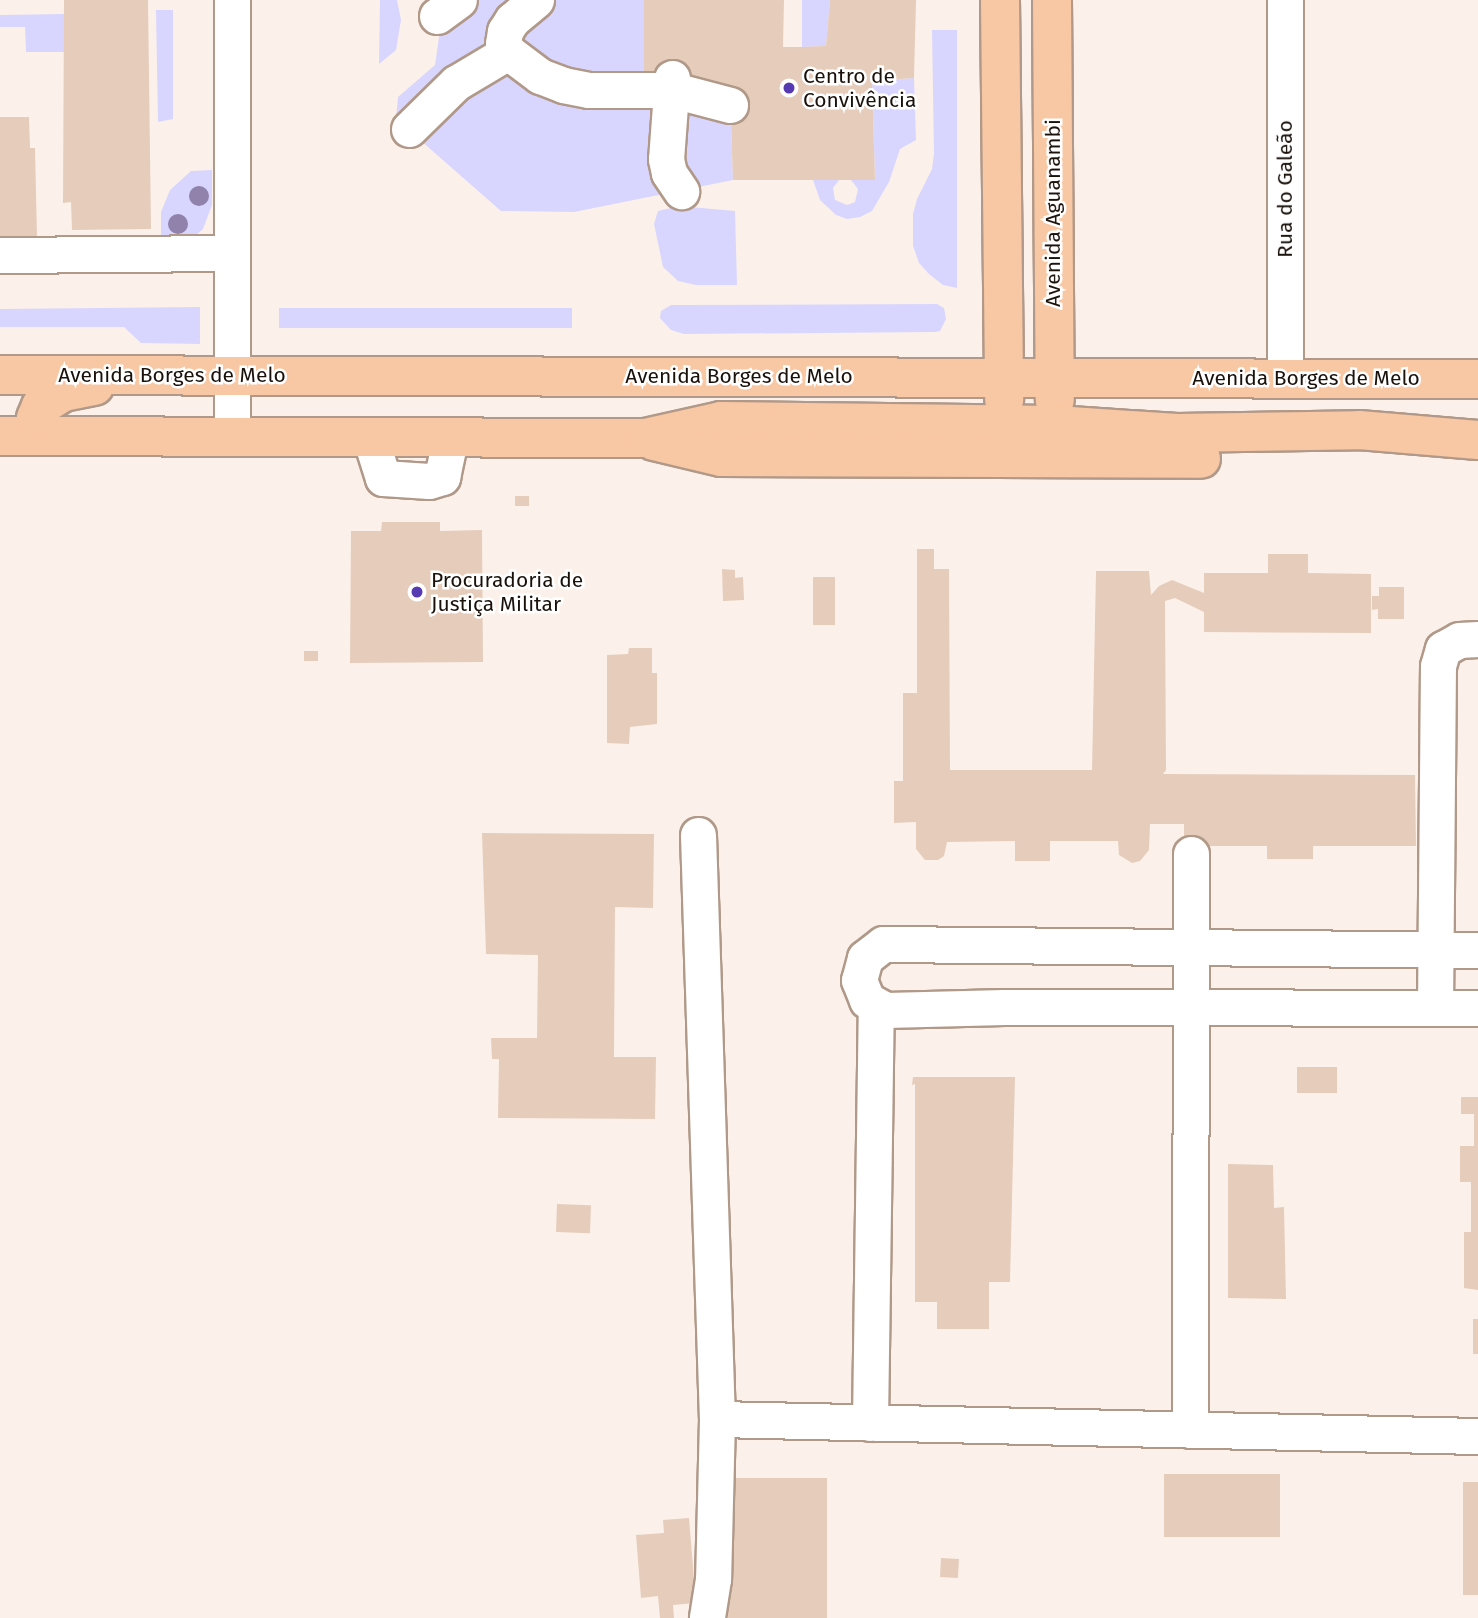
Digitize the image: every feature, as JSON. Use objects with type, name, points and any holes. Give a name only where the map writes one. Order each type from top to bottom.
[{"type":"main road","points":[[1000,0],[1004,425]]},
{"type":"main road","name":"Avenida Aguanambi","points":[[1052,0],[1056,425]]},
{"type":"main road","name":"Avenida Borges de Melo","points":[[0,375],[1478,379]]},
{"type":"main road","points":[[38,436],[38,412],[54,396],[63,392],[162,375]]},
{"type":"main road","points":[[0,436],[645,438],[721,421],[1056,425],[1177,433],[1359,430],[1471,439]]},
{"type":"main road","points":[[645,438],[722,457],[1094,460],[1346,454],[1471,439]]},
{"type":"street","points":[[232,0],[232,437]]},
{"type":"street","name":"Rua do Galeão","points":[[1285,0],[1285,378]]},
{"type":"street","points":[[526,3],[505,31],[503,44],[508,52],[540,76],[563,85],[589,90],[672,84],[730,105]]},
{"type":"street","points":[[409,129],[456,83],[508,52]]},
{"type":"street","points":[[672,84],[666,159],[669,173],[681,191]]},
{"type":"street","points":[[0,255],[232,253]]},
{"type":"street","points":[[1435,1008],[1437,666],[1443,649],[1459,640],[1478,639]]},
{"type":"street","points":[[698,835],[717,1419],[713,1579],[707,1618]]},
{"type":"street","points":[[1190,1430],[1192,853]]},
{"type":"street","points":[[1478,950],[883,944],[873,949],[860,968],[862,990],[876,1006],[886,1010],[1004,1007],[1478,1009]]},
{"type":"street","points":[[870,1423],[876,1006]]},
{"type":"street","points":[[717,1419],[1478,1436]]},
{"type":"shaded area","points":[[380,0],[397,0],[401,20],[396,50],[379,64]]},
{"type":"shaded area","points":[[430,0],[644,0],[644,71],[730,94],[733,180],[574,212],[501,211],[396,119],[398,97],[435,65],[440,30]]},
{"type":"shaded area","points":[[802,0],[830,0],[826,46],[802,47]]},
{"type":"shaded area","points":[[156,10],[173,10],[173,119],[158,122]]},
{"type":"shaded area","points":[[64,14],[64,52],[26,52],[25,27],[0,27],[0,15]]},
{"type":"shaded area","points":[[932,30],[957,30],[957,288],[943,285],[929,274],[919,263],[913,246],[913,214],[917,199],[932,169],[934,154]]},
{"type":"shaded area","points":[[914,78],[916,140],[900,149],[889,182],[872,211],[847,219],[836,215],[820,200],[813,180],[839,180],[833,188],[835,200],[847,205],[855,202],[858,189],[851,180],[875,179],[872,81]]},
{"type":"shaded area","points":[[212,170],[212,205],[203,229],[195,236],[161,239],[161,212],[170,190],[191,171]]},
{"type":"shaded area","points":[[679,206],[735,211],[737,285],[696,285],[678,281],[663,267],[654,224],[658,211]]},
{"type":"shaded area","points":[[937,304],[944,308],[946,319],[940,331],[935,332],[684,334],[671,330],[660,318],[661,311],[671,305]]},
{"type":"shaded area","points":[[200,307],[200,344],[141,343],[124,327],[0,327],[0,309]]},
{"type":"shaded area","points":[[279,308],[572,308],[572,328],[279,328]]},
{"type":"building","points":[[64,0],[148,0],[151,229],[72,230],[71,202],[63,203]]},
{"type":"building","name":"Centro de Convivência","points":[[644,0],[784,0],[783,47],[802,47],[826,46],[830,0],[916,0],[914,78],[872,81],[875,180],[733,180],[730,94],[644,71]]},
{"type":"building","points":[[0,117],[29,117],[30,148],[35,148],[37,238],[0,239]]},
{"type":"building","points":[[515,496],[529,496],[529,506],[515,506]]},
{"type":"building","name":"Procuradoria de Justiça Militar","points":[[382,522],[440,522],[440,531],[482,530],[483,662],[350,663],[351,531],[381,531]]},
{"type":"building","points":[[917,549],[934,549],[934,569],[949,569],[950,770],[1092,770],[1096,571],[1149,571],[1151,595],[1159,586],[1172,580],[1204,593],[1204,573],[1268,573],[1268,554],[1308,554],[1308,573],[1371,574],[1371,633],[1204,632],[1204,612],[1175,598],[1165,601],[1166,770],[1163,774],[1415,775],[1416,846],[1313,846],[1313,859],[1267,859],[1267,846],[1201,846],[1201,840],[1184,840],[1184,824],[1150,824],[1149,850],[1140,861],[1132,863],[1119,855],[1118,841],[1050,841],[1050,861],[1015,861],[1015,841],[947,842],[944,856],[938,860],[925,860],[916,849],[916,822],[894,823],[894,781],[903,781],[903,693],[917,693]]},
{"type":"building","points":[[722,569],[735,570],[735,578],[743,577],[744,600],[723,601]]},
{"type":"building","points":[[813,577],[835,577],[835,625],[813,625]]},
{"type":"building","points":[[1379,587],[1404,587],[1404,619],[1378,619],[1378,609],[1372,610],[1372,596],[1379,596]]},
{"type":"building","points":[[629,648],[652,648],[652,673],[657,673],[657,724],[630,727],[629,744],[607,743],[607,655],[628,654]]},
{"type":"building","points":[[304,651],[318,651],[318,661],[304,661]]},
{"type":"building","points":[[482,833],[654,834],[653,908],[615,907],[614,1057],[656,1057],[655,1119],[498,1118],[499,1059],[492,1059],[491,1038],[537,1038],[538,955],[486,954]]},
{"type":"building","points":[[1297,1067],[1337,1067],[1337,1093],[1297,1093]]},
{"type":"building","points":[[913,1077],[1015,1077],[1010,1282],[989,1282],[989,1329],[937,1329],[937,1302],[915,1302]]},
{"type":"building","points":[[1461,1097],[1478,1097],[1478,1290],[1464,1288],[1464,1232],[1471,1232],[1471,1182],[1460,1182],[1460,1146],[1474,1146],[1474,1114],[1461,1114]]},
{"type":"building","points":[[1228,1164],[1273,1165],[1274,1208],[1284,1207],[1286,1299],[1228,1298]]},
{"type":"building","points":[[557,1204],[591,1205],[590,1233],[556,1232]]},
{"type":"building","points":[[1473,1319],[1478,1319],[1478,1354],[1473,1354]]},
{"type":"building","points":[[1164,1474],[1280,1474],[1280,1537],[1164,1537]]},
{"type":"building","points":[[728,1478],[827,1478],[827,1618],[728,1618]]},
{"type":"building","points":[[1463,1482],[1478,1482],[1478,1595],[1463,1595]]},
{"type":"building","points":[[689,1518],[696,1603],[673,1605],[674,1618],[660,1618],[658,1596],[641,1598],[636,1535],[664,1533],[663,1520]]},
{"type":"building","points":[[941,1558],[959,1559],[958,1578],[940,1577]]},
{"type":"place","name":"Centro de Convivência","points":[[789,88]]},
{"type":"place","name":"Procuradoria de Justiça Militar","points":[[417,592]]}]
